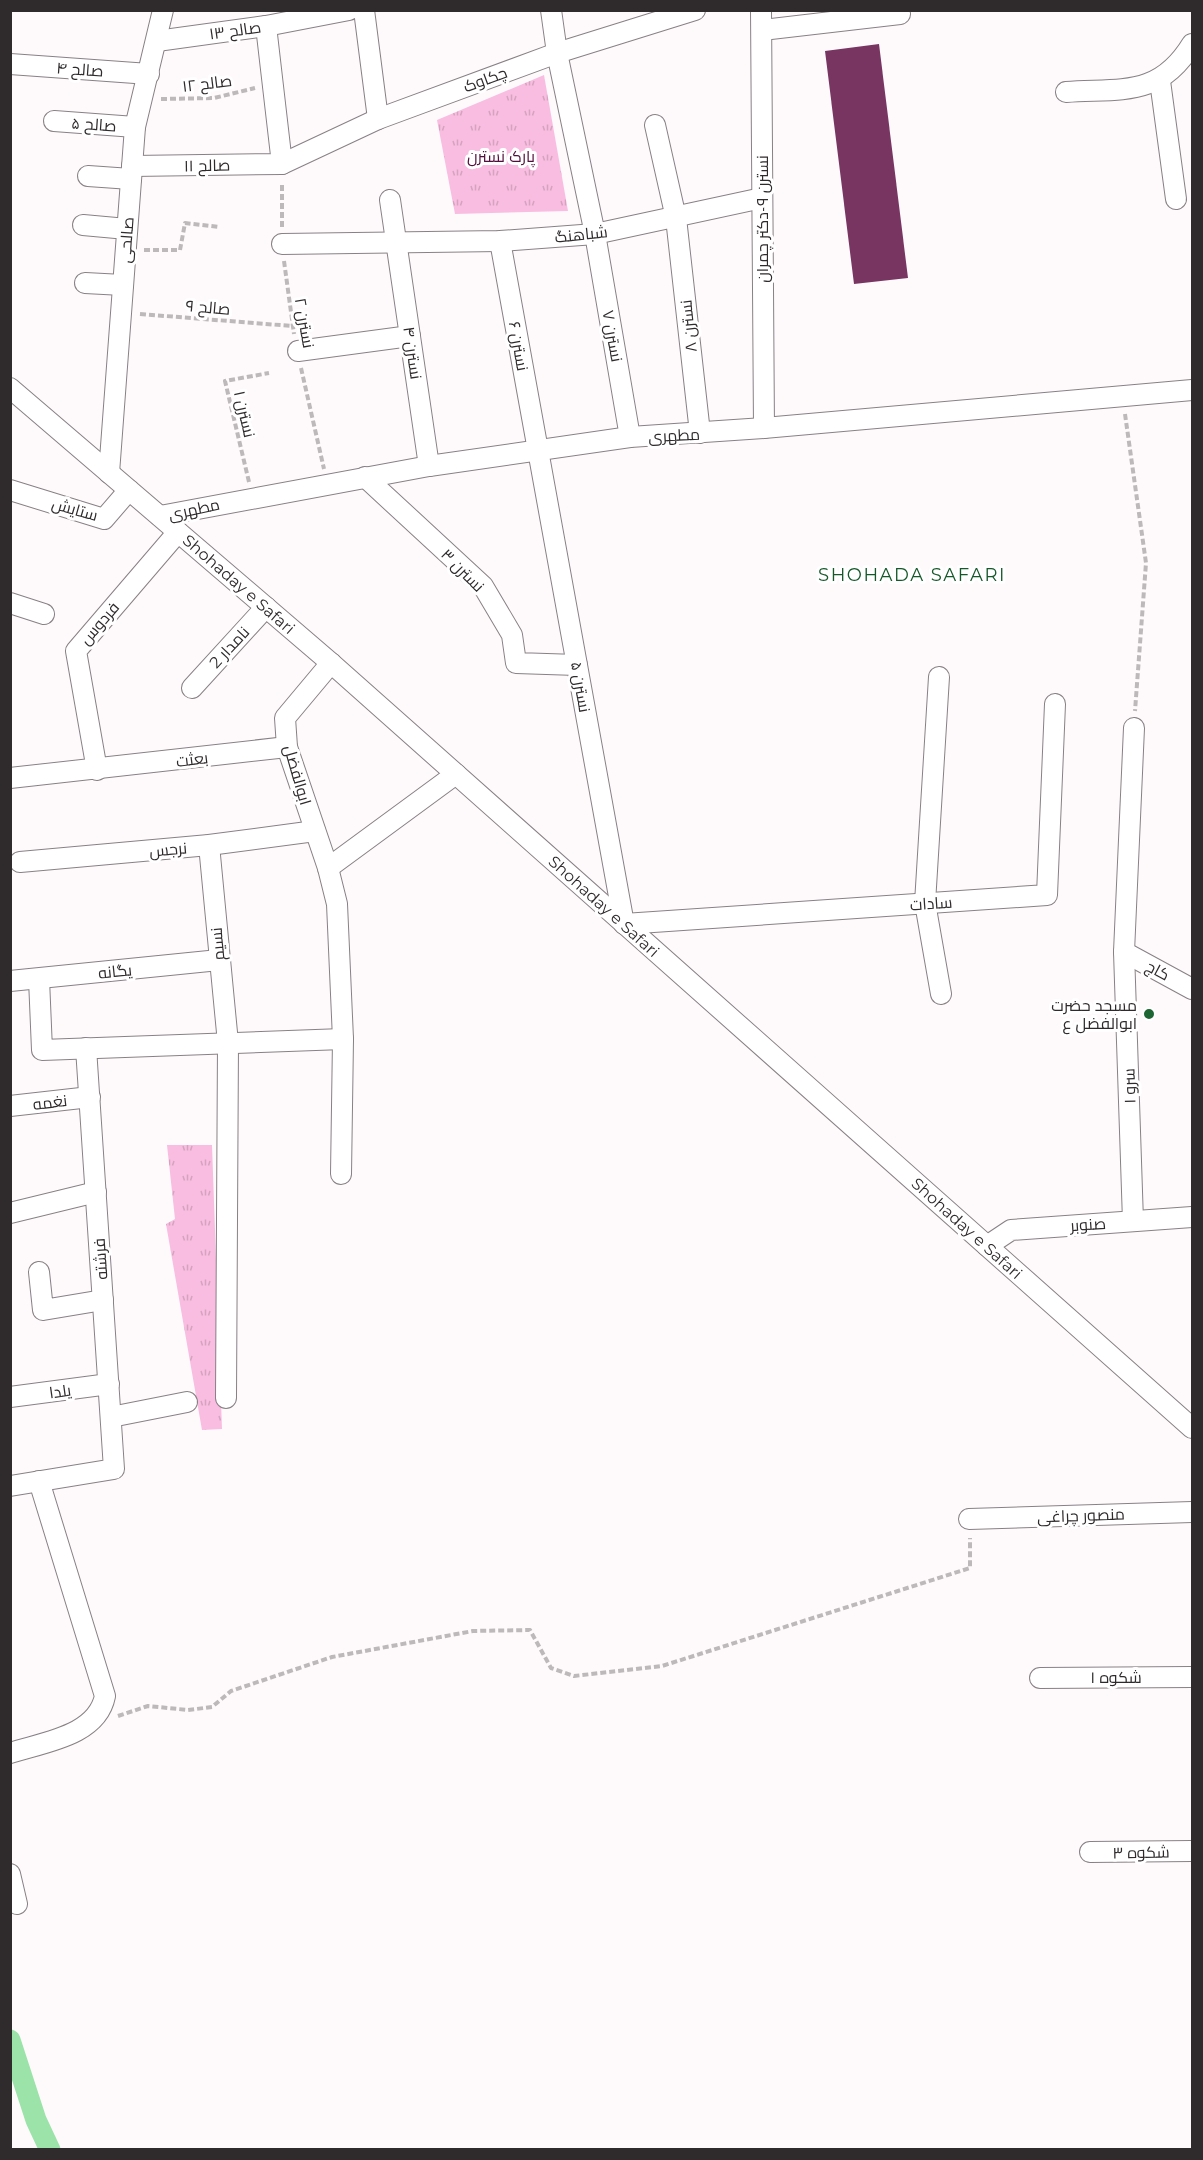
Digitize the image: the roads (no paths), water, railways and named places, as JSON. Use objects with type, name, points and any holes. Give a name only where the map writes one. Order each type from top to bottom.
[{"type":"street","name":"صالحی","points":[[109,472],[135,127],[163,10]]},
{"type":"street","name":"صالح ۱۳","points":[[156,41],[266,26],[349,10]]},
{"type":"street","points":[[364,10],[378,119]]},
{"type":"street","name":"نسترن ۷","points":[[551,10],[557,53],[595,234],[630,437]]},
{"type":"street","name":"چکاوک","points":[[282,164],[378,119],[557,53],[695,10]]},
{"type":"street","points":[[761,20],[900,14]]},
{"type":"street","name":"نسترن ۹-دکتر چمران","points":[[761,20],[764,428]]},
{"type":"street","points":[[266,26],[282,164]]},
{"type":"street","points":[[1066,92],[1138,87],[1160,81],[1182,60],[1192,44]]},
{"type":"street","name":"صالح ۴","points":[[10,64],[149,74]]},
{"type":"street","points":[[1160,81],[1176,199]]},
{"type":"street","name":"صالح ۵","points":[[54,121],[135,127]]},
{"type":"street","name":"نسترن ۸","points":[[655,125],[676,218],[700,433]]},
{"type":"street","name":"صالح ۱۱","points":[[88,176],[282,164]]},
{"type":"street","name":"شباهنگ","points":[[282,244],[396,240],[500,241],[595,234],[762,198]]},
{"type":"street","name":"نسترن ۴","points":[[390,200],[429,466]]},
{"type":"street","points":[[82,225],[127,229]]},
{"type":"street","name":"نسترن ۶","points":[[500,241],[538,451]]},
{"type":"street","points":[[85,283],[123,285]]},
{"type":"street","points":[[298,351],[410,336]]},
{"type":"street","name":"Shohaday e Safari","points":[[10,388],[331,663],[1192,1428]]},
{"type":"street","name":"مطهری","points":[[160,516],[252,497],[429,466],[630,437],[764,428],[1192,390]]},
{"type":"street","name":"نسترن ۵","points":[[538,451],[624,924]]},
{"type":"street","name":"نسترن ۳","points":[[365,477],[483,586],[512,635],[516,663],[577,665]]},
{"type":"street","name":"ستایش","points":[[10,490],[104,519],[129,490]]},
{"type":"street","name":"فردوس","points":[[97,770],[76,651],[178,532]]},
{"type":"street","points":[[10,603],[44,614]]},
{"type":"street","name":"نامدار 2","points":[[192,688],[266,607]]},
{"type":"street","name":"ابوالفضل","points":[[331,663],[285,718],[287,747],[328,868],[337,904],[343,1039],[341,1174]]},
{"type":"street","points":[[939,677],[925,903],[941,994]]},
{"type":"street","name":"سادات","points":[[624,924],[1047,895],[1055,704]]},
{"type":"street","name":"سرو ۱","points":[[1133,1221],[1124,952],[1134,728]]},
{"type":"street","name":"بعثت","points":[[10,778],[287,747]]},
{"type":"street","points":[[328,868],[456,774]]},
{"type":"street","name":"نرجس","points":[[20,862],[208,845],[315,831]]},
{"type":"street","name":"نسیم","points":[[208,845],[228,1043],[226,1398]]},
{"type":"street","name":"کاج","points":[[1124,952],[1192,989]]},
{"type":"street","name":"یگانه","points":[[10,981],[219,960]]},
{"type":"street","points":[[39,978],[42,1050],[343,1039]]},
{"type":"street","name":"فرشته","points":[[39,1481],[114,1469],[86,1048]]},
{"type":"street","name":"نغمه","points":[[11,1102],[90,1097]]},
{"type":"street","points":[[10,1213],[96,1192]]},
{"type":"street","name":"صنوبر","points":[[987,1246],[1011,1230],[1192,1217]]},
{"type":"street","points":[[39,1272],[43,1310],[103,1300]]},
{"type":"street","name":"یلدا","points":[[10,1397],[109,1384]]},
{"type":"street","points":[[111,1417],[188,1402]]},
{"type":"street","points":[[10,1486],[39,1481],[105,1696],[100,1711],[85,1727],[10,1753]]},
{"type":"street","name":"منصور چراغی","points":[[969,1519],[1192,1512]]},
{"type":"street","name":"شکوه ۱","points":[[1040,1677],[1192,1677]]},
{"type":"street","name":"شکوه ۳","points":[[1090,1852],[1192,1851]]},
{"type":"street","points":[[10,1874],[17,1904]]},
{"type":"waterway","points":[[10,2040],[36,2120],[50,2150]]},
{"type":"place","name":"مسجد حضرت ابوالفضل ع","points":[[1149,1014]]},
{"type":"district","name":"SHOHADA SAFARI","points":[[912,575]]},
{"type":"park label","name":"پارک نسترن","points":[[501,156]]}]
